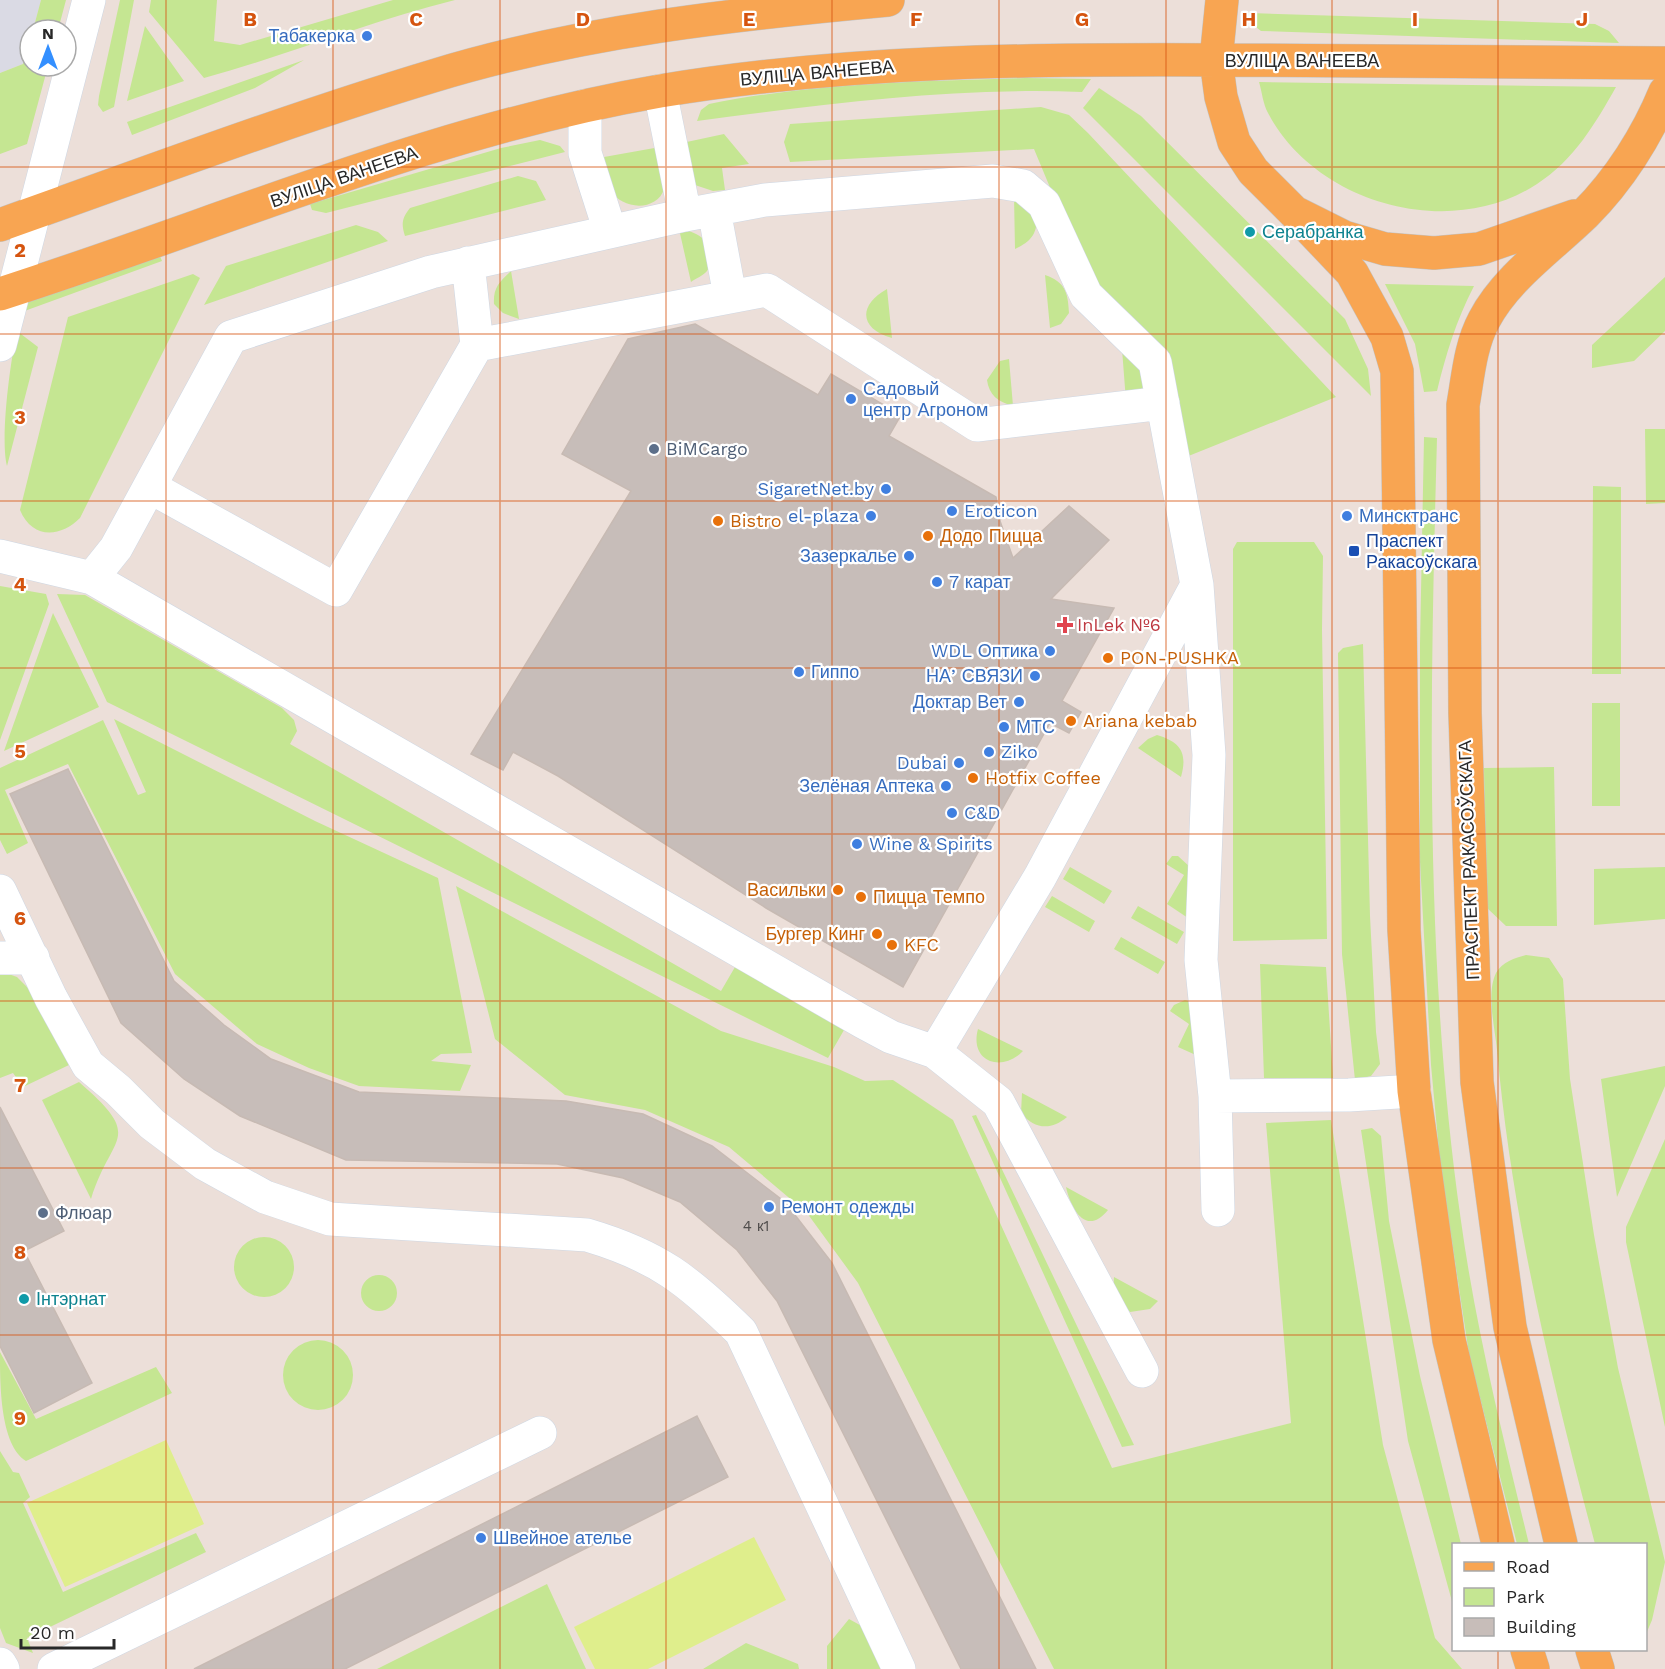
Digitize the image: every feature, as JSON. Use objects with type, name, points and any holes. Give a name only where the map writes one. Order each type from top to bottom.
[{"type":"main road","points":[[0,225],[146,172],[434,76],[710,9],[888,0]]},
{"type":"main road","points":[[1222,0],[1216,60],[1221,97],[1234,142],[1253,171],[1352,273],[1383,327],[1397,371],[1404,930],[1414,1091],[1449,1340],[1498,1543]]},
{"type":"main road","name":"ВУЛІЦА ВАНЕЕВА","points":[[7,292],[421,150],[585,106],[660,91],[780,74],[891,65],[1101,58],[1665,63]]},
{"type":"main road","name":"ПРАСПЕКТ РАКАСОЎСКАГА","points":[[1561,1543],[1510,1327],[1477,1082],[1465,731],[1463,405],[1470,360],[1484,321],[1504,291],[1587,211],[1618,175],[1642,138],[1665,92]]},
{"type":"main road","points":[[1294,212],[1344,237],[1385,249],[1434,253],[1479,249],[1587,211]]},
{"type":"main road","points":[[1527,1651],[1533,1669]]},
{"type":"main road","points":[[1592,1651],[1598,1669]]},
{"type":"street","points":[[0,345],[7,292],[33,213],[89,0]]},
{"type":"street","points":[[660,91],[730,296]]},
{"type":"street","points":[[585,106],[585,153],[610,231]]},
{"type":"street","points":[[92,578],[116,548],[231,337],[431,272],[700,212],[765,200],[993,181],[1023,186],[1044,204],[1086,295],[1155,362],[1163,404],[1197,585],[1209,755],[1201,960],[1215,1096],[1218,1210]]},
{"type":"street","points":[[150,487],[336,590],[477,345],[468,263]]},
{"type":"street","points":[[477,345],[767,290],[977,425],[1163,404]]},
{"type":"street","points":[[0,556],[92,578],[891,1037],[935,1052],[998,1102],[1142,1371]]},
{"type":"street","points":[[935,1052],[1040,877],[1197,585]]},
{"type":"street","points":[[0,891],[88,1065],[152,1124],[205,1164],[264,1197],[330,1219],[587,1235],[628,1247],[658,1262],[702,1293],[741,1332],[899,1669]]},
{"type":"street","points":[[0,958],[33,958]]},
{"type":"street","points":[[1215,1096],[1349,1095],[1414,1091]]},
{"type":"street","points":[[54,1669],[540,1433]]},
{"type":"street","points":[[0,1664],[3,1669]]},
{"type":"shaded area","points":[[0,0],[41,0],[36,18],[18,18],[18,66],[0,73]]},
{"type":"green space","points":[[41,0],[66,0],[61,18],[36,18]]},
{"type":"green space","points":[[120,0],[134,0],[114,107],[103,112],[98,105],[99,96]]},
{"type":"green space","points":[[151,0],[217,0],[214,41],[240,45],[393,0],[455,0],[423,8],[204,78],[149,12]]},
{"type":"green space","points":[[1249,13],[1595,24],[1609,31],[1619,43],[1261,31],[1252,24]]},
{"type":"green space","points":[[145,26],[184,81],[127,101]]},
{"type":"green space","points":[[304,60],[255,88],[132,135],[127,122]]},
{"type":"green space","points":[[18,66],[18,78],[45,78],[27,144],[0,154],[0,73]]},
{"type":"green space","points":[[1025,78],[1091,79],[1082,92],[937,94],[697,121],[701,110],[709,104],[748,97],[867,84]]},
{"type":"green space","points":[[1259,82],[1616,87],[1592,128],[1573,153],[1537,184],[1502,201],[1465,210],[1426,211],[1388,204],[1351,190],[1318,170],[1290,145],[1268,113]]},
{"type":"green space","points":[[1099,88],[1141,116],[1345,319],[1368,369],[1371,396],[1083,108]]},
{"type":"green space","points":[[1041,107],[1069,115],[1088,133],[1336,397],[1186,457],[1161,356],[1091,286],[1034,149],[790,162],[784,142],[790,124]]},
{"type":"green space","points":[[724,134],[749,164],[722,168],[725,190],[713,191],[695,185],[682,143]]},
{"type":"green space","points":[[540,140],[560,146],[565,152],[326,213],[312,210],[310,204],[501,148]]},
{"type":"green space","points":[[660,147],[665,179],[664,189],[660,196],[654,202],[639,206],[630,205],[616,197],[611,190],[604,157]]},
{"type":"green space","points":[[518,176],[536,181],[546,200],[405,236],[403,221],[410,208]]},
{"type":"green space","points":[[1014,196],[1037,217],[1036,229],[1032,237],[1015,249]]},
{"type":"green space","points":[[356,225],[378,232],[388,241],[204,305],[226,266]]},
{"type":"green space","points":[[679,229],[701,237],[711,248],[711,263],[707,271],[691,282]]},
{"type":"green space","points":[[159,254],[162,261],[19,313],[24,303]]},
{"type":"green space","points":[[511,271],[519,319],[503,313],[494,304],[498,286]]},
{"type":"green space","points":[[193,274],[200,278],[80,518],[72,525],[55,532],[39,531],[25,519],[20,510],[68,317]]},
{"type":"green space","points":[[1045,275],[1061,285],[1069,306],[1069,313],[1061,324],[1050,328]]},
{"type":"green space","points":[[1665,277],[1665,331],[1634,361],[1592,368],[1592,345]]},
{"type":"green space","points":[[1385,284],[1474,286],[1452,338],[1437,391],[1424,392],[1415,344]]},
{"type":"green space","points":[[887,289],[892,338],[873,329],[866,316],[871,302]]},
{"type":"green space","points":[[17,331],[38,347],[7,466],[5,420]]},
{"type":"green space","points":[[1122,349],[1133,354],[1145,382],[1140,394],[1126,401]]},
{"type":"green space","points":[[1009,359],[1013,406],[995,397],[987,380],[1000,361]]},
{"type":"green space","points":[[1645,429],[1665,429],[1665,503],[1646,504]]},
{"type":"green space","points":[[1424,437],[1437,438],[1432,830],[1435,928],[1449,1124],[1474,1302],[1529,1543],[1517,1543],[1469,1354],[1440,1162],[1431,1065],[1420,862],[1420,644]]},
{"type":"green space","points":[[1593,486],[1621,487],[1621,674],[1592,674]]},
{"type":"green space","points":[[1237,542],[1314,542],[1323,556],[1327,939],[1233,941],[1233,549]]},
{"type":"green space","points":[[0,586],[46,594],[49,604],[0,740]]},
{"type":"green space","points":[[57,594],[85,595],[282,708],[294,720],[297,731],[290,744],[721,991],[735,967],[844,1030],[828,1058],[107,702]]},
{"type":"green space","points":[[53,613],[99,707],[4,751]]},
{"type":"green space","points":[[1363,644],[1370,916],[1376,1032],[1380,1064],[1371,1076],[1355,1080],[1342,954],[1338,653],[1343,648]]},
{"type":"green space","points":[[1592,703],[1620,703],[1620,806],[1592,806]]},
{"type":"green space","points":[[114,719],[315,821],[438,878],[472,1053],[441,1054],[431,1061],[471,1065],[460,1091],[359,1086],[309,1068],[257,1044],[175,974],[68,764],[5,790],[28,843],[7,854],[0,840],[0,768],[103,720],[138,795],[146,792]]},
{"type":"green space","points":[[1157,735],[1171,741],[1180,749],[1183,755],[1181,777],[1138,748]]},
{"type":"green space","points":[[1554,767],[1557,926],[1506,926],[1486,907],[1484,768]]},
{"type":"green space","points":[[1172,856],[1178,856],[1190,867],[1191,920],[1167,904],[1184,875],[1166,864]]},
{"type":"green space","points":[[1070,867],[1112,891],[1104,904],[1063,879]]},
{"type":"green space","points":[[1665,867],[1665,919],[1594,925],[1594,869]]},
{"type":"green space","points":[[456,886],[721,1031],[834,1067],[865,1081],[893,1080],[953,1120],[1112,1468],[1291,1423],[1266,1123],[1331,1120],[1383,1445],[1435,1638],[1462,1669],[1054,1669],[858,1283],[807,1213],[729,1147],[645,1110],[565,1095],[495,1039]]},
{"type":"green space","points":[[1052,896],[1095,921],[1089,932],[1045,907]]},
{"type":"green space","points":[[1138,906],[1184,932],[1177,944],[1131,918]]},
{"type":"green space","points":[[1121,937],[1165,962],[1158,974],[1114,949]]},
{"type":"green space","points":[[1526,955],[1549,958],[1563,979],[1570,1079],[1594,1235],[1618,1368],[1665,1562],[1652,1620],[1647,1632],[1647,1543],[1595,1543],[1549,1361],[1523,1237],[1504,1113],[1491,1001],[1496,973],[1509,961]]},
{"type":"green space","points":[[1260,964],[1326,967],[1333,1078],[1264,1078]]},
{"type":"green space","points":[[0,971],[17,977],[30,990],[69,1065],[23,1087],[13,1073],[0,1078]]},
{"type":"green space","points":[[1185,1000],[1192,1002],[1198,1056],[1178,1047],[1189,1024],[1170,1011],[1174,1005]]},
{"type":"green space","points":[[978,1029],[1023,1051],[1015,1058],[1006,1061],[989,1061],[978,1049],[976,1040]]},
{"type":"green space","points":[[1665,1066],[1665,1086],[1617,1197],[1601,1079]]},
{"type":"green space","points":[[79,1082],[100,1101],[112,1115],[118,1127],[118,1138],[91,1199],[42,1100]]},
{"type":"green space","points":[[1022,1093],[1067,1117],[1049,1126],[1031,1122],[1021,1113]]},
{"type":"green space","points":[[976,1115],[1134,1445],[1122,1447],[972,1116]]},
{"type":"green space","points":[[1372,1128],[1381,1136],[1389,1221],[1420,1376],[1461,1543],[1452,1543],[1452,1601],[1408,1441],[1361,1130]]},
{"type":"green space","points":[[1665,1139],[1665,1427],[1626,1242],[1626,1227]]},
{"type":"green space","points":[[1066,1187],[1108,1210],[1100,1218],[1093,1221],[1086,1220],[1076,1211]]},
{"type":"green space","points":[[258,1237],[270,1237],[286,1245],[292,1255],[294,1267],[292,1279],[286,1289],[270,1297],[258,1297],[242,1289],[234,1273],[234,1261],[242,1245]]},
{"type":"green space","points":[[379,1275],[392,1280],[397,1293],[392,1306],[379,1311],[366,1306],[361,1293],[366,1280]]},
{"type":"green space","points":[[1114,1277],[1158,1301],[1150,1309],[1130,1312],[1113,1294]]},
{"type":"green space","points":[[325,1340],[338,1346],[347,1355],[351,1361],[353,1375],[351,1389],[343,1400],[332,1408],[311,1410],[293,1400],[285,1389],[283,1368],[293,1350],[304,1342]]},
{"type":"green space","points":[[0,1352],[36,1419],[156,1367],[172,1393],[26,1461],[17,1453],[6,1428],[1,1396]]},
{"type":"green space","points":[[166,1440],[204,1524],[65,1587],[27,1503]]},
{"type":"green space","points":[[0,1451],[13,1472],[19,1473],[30,1497],[23,1503],[63,1592],[196,1533],[206,1552],[27,1638],[33,1653],[6,1643],[0,1628]]},
{"type":"green space","points":[[754,1537],[786,1600],[648,1669],[595,1669],[574,1627]]},
{"type":"green space","points":[[547,1584],[586,1669],[377,1669]]},
{"type":"green space","points":[[849,1619],[867,1629],[894,1669],[827,1669],[827,1646]]},
{"type":"green space","points":[[746,1643],[798,1664],[799,1669],[703,1669]]},
{"type":"building","name":"Гиппо","points":[[695,324],[818,395],[831,374],[901,415],[889,436],[996,497],[1000,521],[1013,558],[1069,506],[1109,540],[1051,599],[1114,608],[1062,701],[1081,712],[1069,733],[1050,723],[903,987],[766,908],[558,776],[513,752],[503,770],[471,754],[631,491],[562,454],[628,339]]},
{"type":"building","points":[[68,769],[174,981],[224,1025],[271,1059],[359,1092],[566,1101],[643,1114],[712,1146],[785,1202],[832,1263],[1036,1669],[961,1669],[777,1301],[737,1250],[680,1202],[623,1178],[557,1164],[346,1160],[240,1116],[184,1079],[121,1023],[10,794]]},
{"type":"building","name":"Інтэрнат","points":[[0,1107],[64,1231],[24,1251],[92,1383],[34,1413],[0,1346]]},
{"type":"building","points":[[697,1416],[728,1477],[345,1669],[194,1669]]},
{"type":"place","name":"Табакерка","points":[[367,36]]},
{"type":"place","name":"Серабранка","points":[[1250,232]]},
{"type":"place","name":"Садовый центр Агроном","points":[[851,399]]},
{"type":"place","name":"BiMCargo","points":[[654,449]]},
{"type":"place","name":"SigaretNet.by","points":[[886,489]]},
{"type":"place","name":"Eroticon","points":[[952,511]]},
{"type":"place","name":"el-plaza","points":[[871,516]]},
{"type":"place","name":"Минсктранс","points":[[1347,516]]},
{"type":"place","name":"Bistro","points":[[718,521]]},
{"type":"place","name":"Додо Пицца","points":[[928,536]]},
{"type":"place","name":"Праспект Ракасоўскага","points":[[1354,551]]},
{"type":"place","name":"Зазеркалье","points":[[909,556]]},
{"type":"place","name":"7 карат","points":[[937,582]]},
{"type":"place","name":"InLek №6","points":[[1065,625]]},
{"type":"place","name":"WDL Оптика","points":[[1050,651]]},
{"type":"place","name":"PON-PUSHKA","points":[[1108,658]]},
{"type":"place","name":"Гиппо","points":[[799,672]]},
{"type":"place","name":"НАʼСВЯЗИ","points":[[1035,676]]},
{"type":"place","name":"Доктар Вет","points":[[1019,702]]},
{"type":"place","name":"Ariana kebab","points":[[1071,721]]},
{"type":"place","name":"МТС","points":[[1004,727]]},
{"type":"place","name":"Ziko","points":[[989,752]]},
{"type":"place","name":"Dubai","points":[[959,763]]},
{"type":"place","name":"Hotfix Coffee","points":[[973,778]]},
{"type":"place","name":"Зелёная Аптека","points":[[946,786]]},
{"type":"place","name":"C&D","points":[[952,813]]},
{"type":"place","name":"Wine & Spirits","points":[[857,844]]},
{"type":"place","name":"Васильки","points":[[838,890]]},
{"type":"place","name":"Пицца Темпо","points":[[861,897]]},
{"type":"place","name":"Бургер Кинг","points":[[877,934]]},
{"type":"place","name":"KFC","points":[[892,945]]},
{"type":"place","name":"Ремонт одежды","points":[[769,1207]]},
{"type":"place","name":"Флюар","points":[[43,1213]]},
{"type":"place","name":"Інтэрнат","points":[[24,1299]]},
{"type":"place","name":"Швейное ателье","points":[[481,1538]]}]
